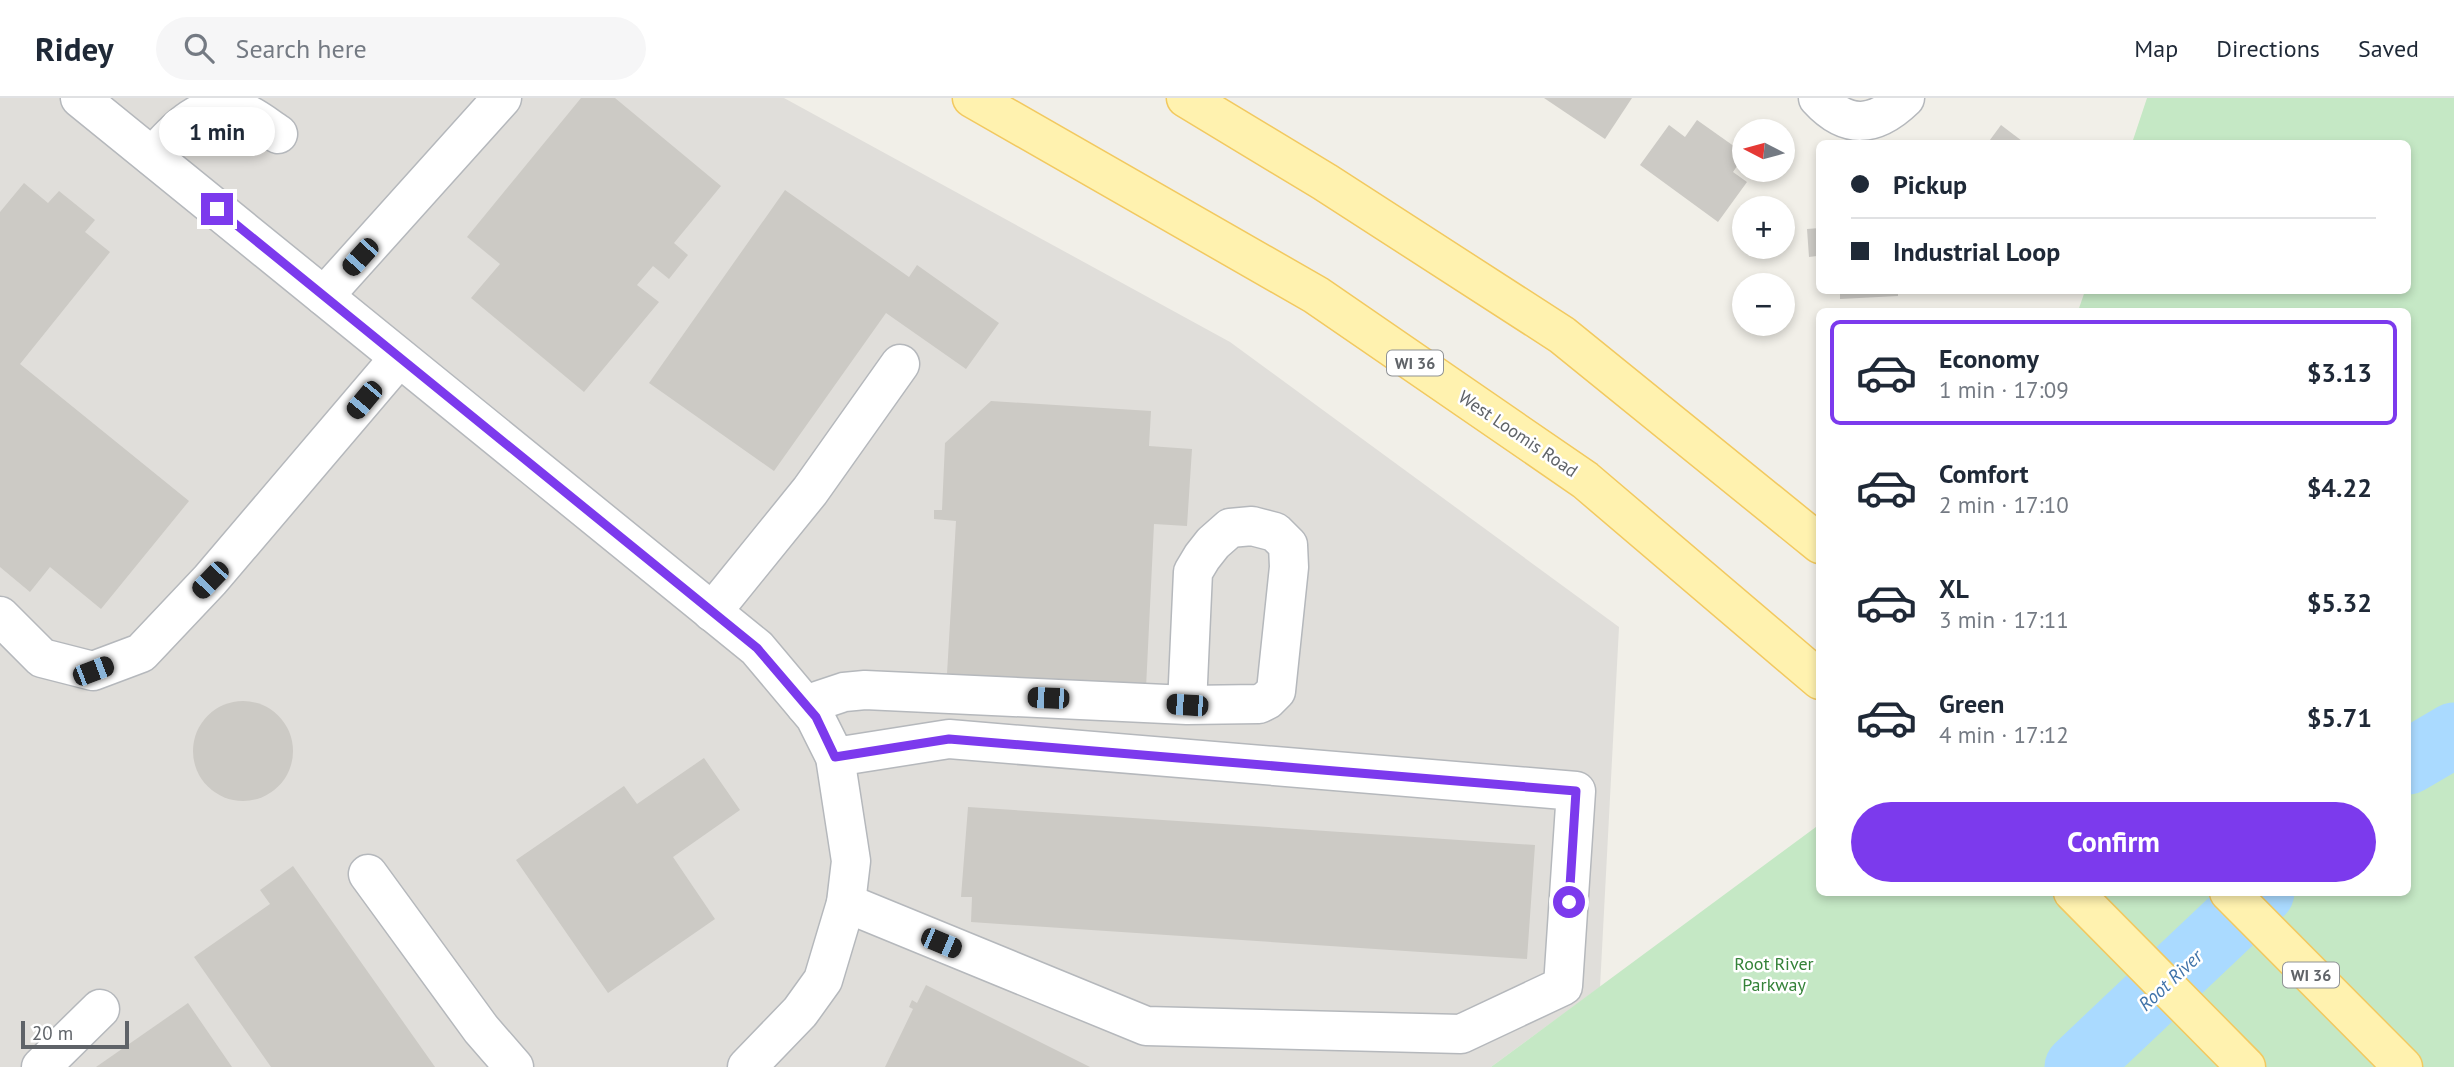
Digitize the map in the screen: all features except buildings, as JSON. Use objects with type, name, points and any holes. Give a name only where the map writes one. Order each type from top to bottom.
[{"type":"main road","name":"West Loomis Road","points":[[972,98],[1316,295],[1529,441],[1585,480],[1816,677]]},
{"type":"main road","points":[[1186,98],[1325,182],[1562,335],[1816,541]]},
{"type":"main road","points":[[2077,896],[2246,1067]]},
{"type":"main road","name":"WI 36","points":[[2233,896],[2398,1062]]},
{"type":"street","points":[[80,98],[757,648],[816,717],[835,757],[851,862],[846,903],[823,980],[800,1012],[749,1066]]},
{"type":"street","points":[[324,296],[502,98]]},
{"type":"street","points":[[1818,98],[1830,112],[1851,120],[1872,121],[1890,112],[1905,98]]},
{"type":"street","points":[[152,156],[194,115],[213,110],[241,111],[278,134]]},
{"type":"street","points":[[0,617],[42,658],[93,671],[141,653],[210,580],[399,358]]},
{"type":"street","points":[[712,612],[810,491],[900,364]]},
{"type":"street","points":[[805,705],[844,692],[865,690],[1187,705],[1259,704],[1276,691],[1289,567],[1288,545],[1275,532],[1252,526],[1230,528],[1213,543],[1193,572],[1187,705]]},
{"type":"street","points":[[835,757],[949,739],[1576,791],[1563,986],[1461,1034],[1146,1026],[846,903]]},
{"type":"street","points":[[368,874],[481,1029],[514,1067]]},
{"type":"street","points":[[41,1067],[100,1009]]},
{"type":"shaded area","points":[[0,98],[784,98],[1230,342],[1619,627],[1600,987],[1491,1067],[0,1067]]},
{"type":"green space","name":"Root River Parkway","points":[[2147,98],[2454,98],[2454,1067],[1491,1067],[1816,827],[1816,896],[2411,896],[2411,308],[2079,308],[2084,294],[2411,294],[2411,140],[2133,140]]},
{"type":"waterway","name":"Root River","points":[[2411,760],[2454,735]]},
{"type":"waterway","name":"Root River","points":[[2077,1067],[2258,896]]},
{"type":"route","points":[[217,209],[757,648],[816,717],[835,757],[949,739],[1576,791],[1569,902]]}]
